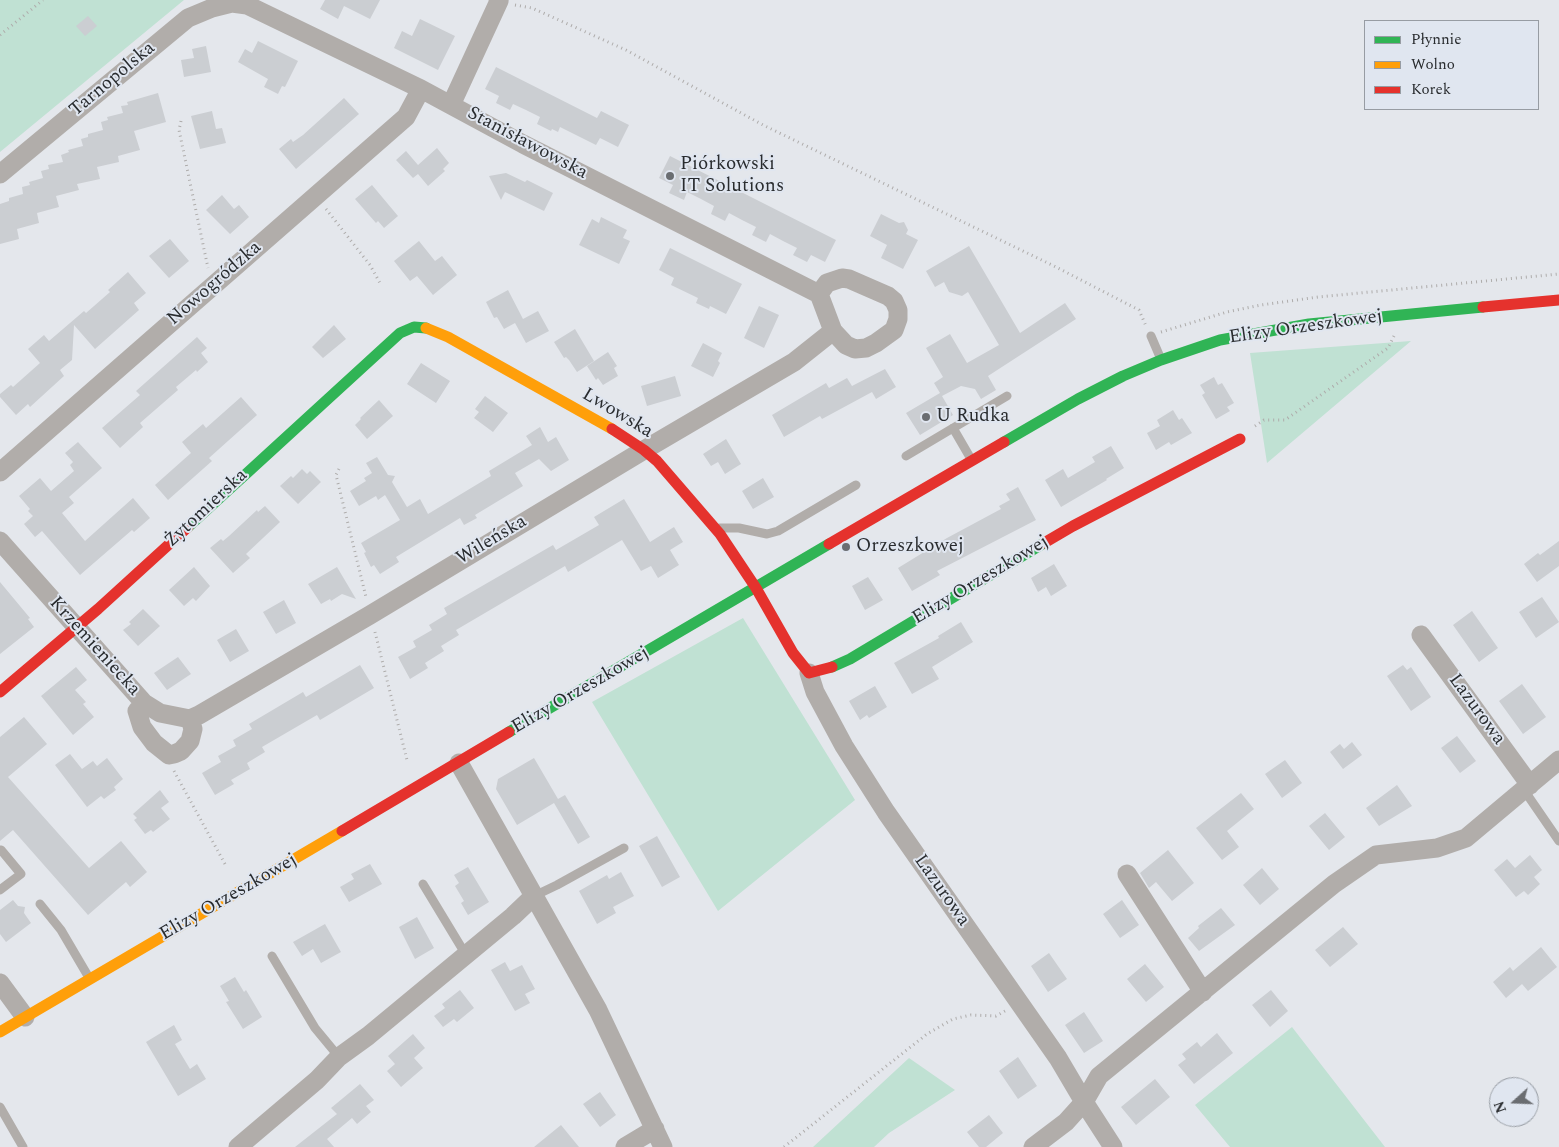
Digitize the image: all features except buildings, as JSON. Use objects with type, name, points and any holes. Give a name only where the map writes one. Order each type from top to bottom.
[{"type":"street","points":[[452,105],[499,1]]},
{"type":"street","name":"Stanisławowska","points":[[233,2],[247,5],[421,89],[523,144],[818,294]]},
{"type":"street","name":"Tarnopolska","points":[[0,174],[188,18],[233,2]]},
{"type":"street","name":"Nowogródzka","points":[[0,472],[406,117],[421,89]]},
{"type":"street","points":[[842,278],[849,279],[888,296],[894,301],[898,310],[898,319],[894,330],[876,344],[855,349],[846,345],[833,332],[828,322],[826,309],[818,294],[827,283],[842,278]]},
{"type":"street","name":"Elizy Orzeszkowej","points":[[0,1032],[972,461],[1123,376],[1161,360],[1220,340],[1280,328],[1559,300]]},
{"type":"street","name":"Lwowska","points":[[414,327],[425,328],[448,337],[614,430],[644,450],[669,474],[715,528],[756,588]]},
{"type":"street","name":"Żytomierska","points":[[0,692],[77,627],[359,369],[400,333],[414,327]]},
{"type":"street","name":"Wileńska","points":[[190,719],[370,615],[794,362],[833,332]]},
{"type":"street","name":"Elizy Orzeszkowej","points":[[809,673],[828,669],[850,659],[1072,526],[1240,439]]},
{"type":"street","name":"Krzemieniecka","points":[[0,541],[144,703],[137,711],[142,727],[154,743],[169,755]]},
{"type":"street","points":[[756,588],[793,653],[809,673]]},
{"type":"street","name":"Lazurowa","points":[[1421,635],[1527,788]]},
{"type":"street","name":"Lazurowa","points":[[809,673],[815,692],[870,787],[1058,1058],[1113,1147]]},
{"type":"street","points":[[144,703],[160,713],[190,719],[193,728],[190,740],[181,751],[169,755]]},
{"type":"street","points":[[1033,1147],[1066,1122],[1084,1102],[1099,1076],[1316,897],[1376,855],[1436,848],[1466,838],[1559,760]]},
{"type":"street","points":[[459,763],[598,1010],[663,1147]]},
{"type":"street","points":[[1127,874],[1203,992]]},
{"type":"street","points":[[238,1147],[317,1080],[339,1057],[368,1036],[513,916],[534,896]]},
{"type":"street","points":[[0,983],[25,1017]]},
{"type":"street","points":[[625,1147],[655,1129]]},
{"type":"lane","points":[[1151,336],[1161,360]]},
{"type":"lane","points":[[906,456],[1007,396]]},
{"type":"lane","points":[[953,428],[972,461]]},
{"type":"lane","points":[[715,528],[739,528],[767,534],[778,531],[856,485]]},
{"type":"lane","points":[[1527,788],[1559,841]]},
{"type":"lane","points":[[534,896],[557,886],[624,848]]},
{"type":"lane","points":[[0,890],[22,874],[1,850]]},
{"type":"lane","points":[[423,884],[466,955]]},
{"type":"lane","points":[[40,904],[60,930],[90,979]]},
{"type":"lane","points":[[272,956],[314,1028],[339,1057]]},
{"type":"lane","points":[[0,1107],[23,1147]]},
{"type":"path","points":[[0,35],[43,0]]},
{"type":"path","points":[[499,1],[532,8],[626,50],[763,126],[1130,305],[1139,310],[1151,336]]},
{"type":"path","points":[[181,121],[179,130],[212,286]]},
{"type":"path","points":[[315,196],[370,264],[380,283]]},
{"type":"path","points":[[1240,439],[1250,429],[1264,420],[1285,420],[1388,348],[1395,334],[1395,315]]},
{"type":"path","points":[[169,755],[173,770],[225,864]]},
{"type":"path","points":[[784,1147],[927,1034],[953,1019],[971,1015],[996,1016],[1019,1003]]},
{"type":"green space","points":[[0,0],[184,0],[0,152]]},
{"type":"green space","points":[[1411,341],[1267,463],[1250,353]]},
{"type":"green space","points":[[743,618],[855,800],[718,911],[592,702]]},
{"type":"green space","points":[[1292,1027],[1385,1147],[1230,1147],[1195,1105]]},
{"type":"green space","points":[[909,1058],[955,1090],[889,1133],[874,1147],[813,1147]]},
{"type":"traffic: fast","points":[[1004,442],[1078,399],[1123,376],[1161,360],[1220,340],[1309,324],[1483,307]]},
{"type":"traffic: fast","points":[[188,527],[400,333],[414,327],[426,328]]},
{"type":"traffic: fast","points":[[832,667],[850,659],[1044,543]]},
{"type":"traffic: fast","points":[[509,732],[829,544]]},
{"type":"traffic: slow","points":[[426,328],[448,337],[612,429]]},
{"type":"traffic: slow","points":[[0,1032],[342,831]]},
{"type":"traffic: jam","points":[[1483,307],[1559,300]]},
{"type":"traffic: jam","points":[[612,429],[657,461],[720,534],[756,588],[793,653],[809,673],[832,667]]},
{"type":"traffic: jam","points":[[1044,543],[1240,439]]},
{"type":"traffic: jam","points":[[829,544],[1004,442]]},
{"type":"traffic: jam","points":[[0,692],[98,609],[188,527]]},
{"type":"traffic: jam","points":[[342,831],[509,732]]},
{"type":"place","name":"Piórkowski IT Solutions","points":[[670,176]]},
{"type":"place","name":"U Rudka","points":[[926,417]]},
{"type":"place","name":"Orzeszkowej","points":[[846,547]]}]
